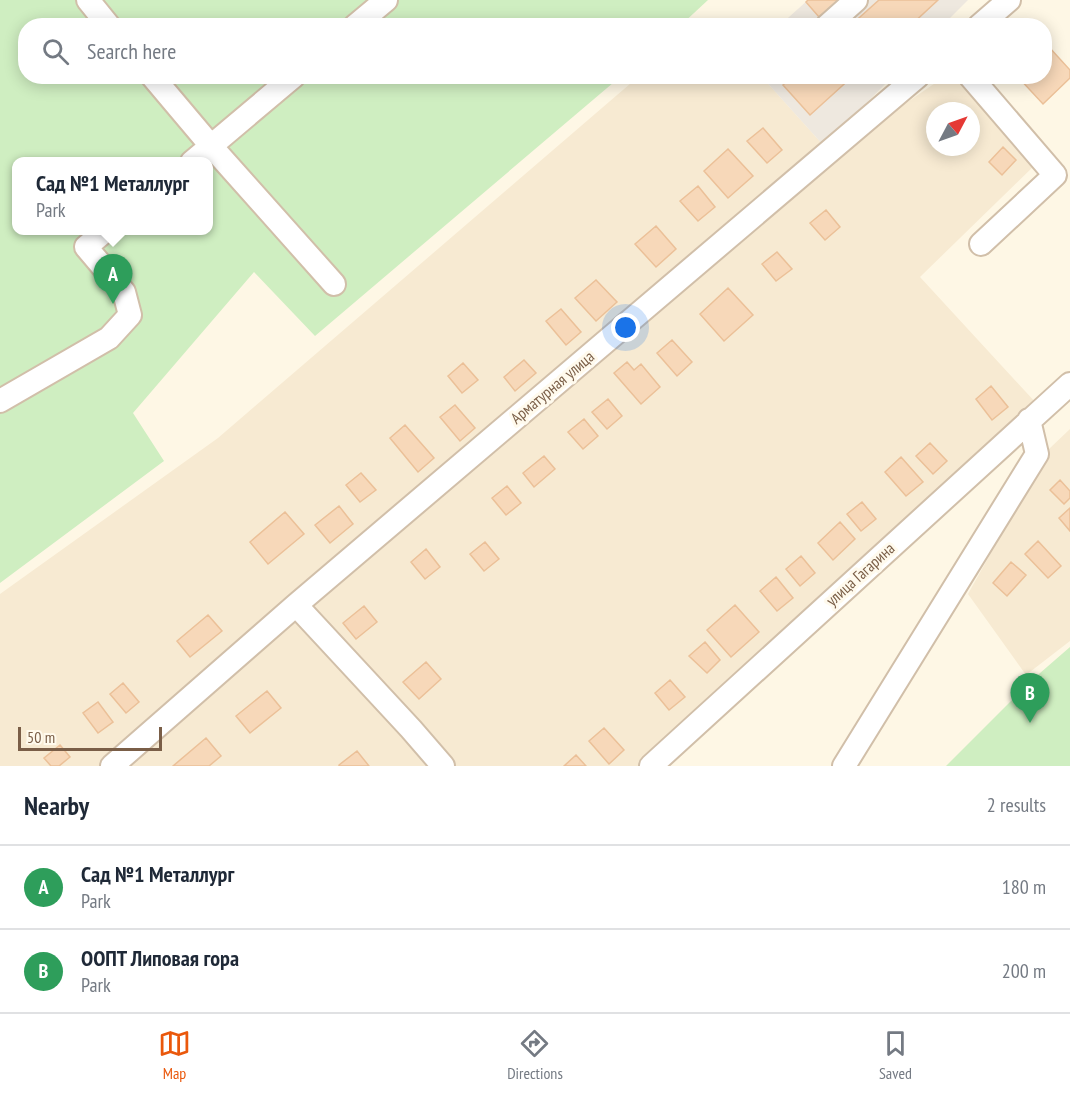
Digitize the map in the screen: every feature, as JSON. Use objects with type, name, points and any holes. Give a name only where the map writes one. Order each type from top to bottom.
[{"type":"street","points":[[88,0],[103,18]]},
{"type":"street","points":[[365,18],[386,0]]},
{"type":"street","points":[[836,18],[856,0]]},
{"type":"street","points":[[988,18],[1009,0]]},
{"type":"street","points":[[159,84],[334,284]]},
{"type":"street","points":[[198,157],[285,84]]},
{"type":"street","name":"Арматурная улица","points":[[111,766],[296,605],[909,84]]},
{"type":"street","points":[[977,84],[1055,175],[981,244]]},
{"type":"street","points":[[0,401],[109,338],[130,315],[124,292],[86,247],[101,235]]},
{"type":"street","points":[[1070,376],[1070,384]]},
{"type":"street","name":"улица Гагарина","points":[[651,766],[1070,384]]},
{"type":"street","points":[[844,766],[1037,454],[1029,420]]},
{"type":"street","points":[[296,605],[443,766]]},
{"type":"shaded area","points":[[808,0],[968,0],[950,18],[788,18]]},
{"type":"shaded area","points":[[630,84],[768,84],[824,146],[104,766],[0,766],[0,594],[218,438]]},
{"type":"shaded area","points":[[768,84],[885,84],[824,146]]},
{"type":"shaded area","points":[[934,84],[965,84],[1038,162],[920,277],[1037,404],[655,766],[449,766],[308,604],[877,123]]},
{"type":"shaded area","points":[[1070,429],[1070,641],[1026,675],[968,594],[1049,449]]},
{"type":"shaded area","points":[[297,616],[427,766],[124,766]]},
{"type":"green space","points":[[0,0],[708,0],[689,18],[18,18],[18,84],[612,84],[315,336],[254,272],[133,413],[164,461],[0,583]]},
{"type":"green space","points":[[1070,647],[1070,766],[946,766],[1032,680]]},
{"type":"building","points":[[808,0],[839,0],[819,17],[806,2]]},
{"type":"building","points":[[879,0],[938,0],[919,18],[859,18]]},
{"type":"building","points":[[1052,50],[1070,70],[1070,78],[1043,104],[1024,84],[1052,84]]},
{"type":"building","points":[[784,84],[844,84],[810,115]]},
{"type":"building","points":[[763,128],[782,150],[767,163],[747,141]]},
{"type":"building","points":[[1003,147],[1016,160],[1002,175],[989,162]]},
{"type":"building","points":[[728,149],[753,176],[728,198],[704,171]]},
{"type":"building","points":[[698,186],[715,207],[698,221],[680,201]]},
{"type":"building","points":[[826,210],[840,227],[825,240],[810,223]]},
{"type":"building","points":[[656,226],[676,249],[656,267],[635,244]]},
{"type":"building","points":[[777,252],[792,269],[776,281],[762,264]]},
{"type":"building","points":[[596,280],[617,302],[596,321],[575,298]]},
{"type":"building","points":[[728,288],[753,315],[724,341],[700,314]]},
{"type":"building","points":[[561,309],[581,332],[566,345],[546,321]]},
{"type":"building","points":[[672,340],[692,362],[677,376],[657,353]]},
{"type":"building","points":[[524,360],[536,373],[515,391],[504,377]]},
{"type":"building","points":[[627,362],[634,370],[641,364],[660,387],[641,404],[614,373]]},
{"type":"building","points":[[463,363],[478,380],[462,393],[448,376]]},
{"type":"building","points":[[991,386],[1008,407],[992,420],[976,399]]},
{"type":"building","points":[[608,399],[622,416],[607,429],[592,412]]},
{"type":"building","points":[[455,405],[475,428],[460,441],[440,417]]},
{"type":"building","points":[[584,419],[598,436],[583,449],[568,432]]},
{"type":"building","points":[[405,425],[434,458],[418,472],[390,438]]},
{"type":"building","points":[[930,443],[947,461],[933,474],[916,456]]},
{"type":"building","points":[[544,456],[555,469],[534,487],[523,473]]},
{"type":"building","points":[[901,457],[923,482],[906,496],[885,472]]},
{"type":"building","points":[[361,473],[376,490],[360,502],[346,485]]},
{"type":"building","points":[[1060,480],[1070,491],[1070,498],[1064,504],[1050,490]]},
{"type":"building","points":[[507,486],[521,503],[506,515],[492,498]]},
{"type":"building","points":[[862,502],[876,519],[861,531],[847,514]]},
{"type":"building","points":[[339,506],[353,524],[330,543],[315,525]]},
{"type":"building","points":[[1070,508],[1070,531],[1059,518]]},
{"type":"building","points":[[285,512],[304,534],[268,564],[250,542]]},
{"type":"building","points":[[840,522],[855,539],[833,560],[818,543]]},
{"type":"building","points":[[1038,541],[1061,566],[1048,578],[1025,554]]},
{"type":"building","points":[[485,542],[499,559],[484,571],[470,554]]},
{"type":"building","points":[[426,549],[440,567],[425,579],[411,562]]},
{"type":"building","points":[[801,556],[815,573],[800,586],[786,569]]},
{"type":"building","points":[[1011,562],[1026,575],[1007,596],[993,583]]},
{"type":"building","points":[[776,577],[793,598],[777,611],[760,591]]},
{"type":"building","points":[[735,605],[759,632],[731,657],[707,630]]},
{"type":"building","points":[[364,606],[377,622],[356,639],[343,623]]},
{"type":"building","points":[[208,615],[222,631],[190,657],[177,641]]},
{"type":"building","points":[[705,642],[720,660],[707,673],[689,656]]},
{"type":"building","points":[[426,662],[441,679],[419,699],[403,682]]},
{"type":"building","points":[[670,680],[685,697],[669,710],[655,693]]},
{"type":"building","points":[[123,683],[139,702],[126,713],[110,694]]},
{"type":"building","points":[[267,691],[281,708],[250,733],[236,716]]},
{"type":"building","points":[[98,702],[113,722],[98,733],[83,713]]},
{"type":"building","points":[[604,728],[624,750],[609,764],[589,741]]},
{"type":"building","points":[[206,738],[221,756],[209,766],[173,766]]},
{"type":"building","points":[[60,745],[70,757],[59,766],[51,766],[44,758]]},
{"type":"building","points":[[357,751],[369,766],[339,766],[339,765]]},
{"type":"building","points":[[576,755],[586,766],[564,766]]},
{"type":"place","name":"Сад №1 Металлург","points":[[113,304]]},
{"type":"place","name":"ООПТ Липовая гора","points":[[1030,723]]}]
